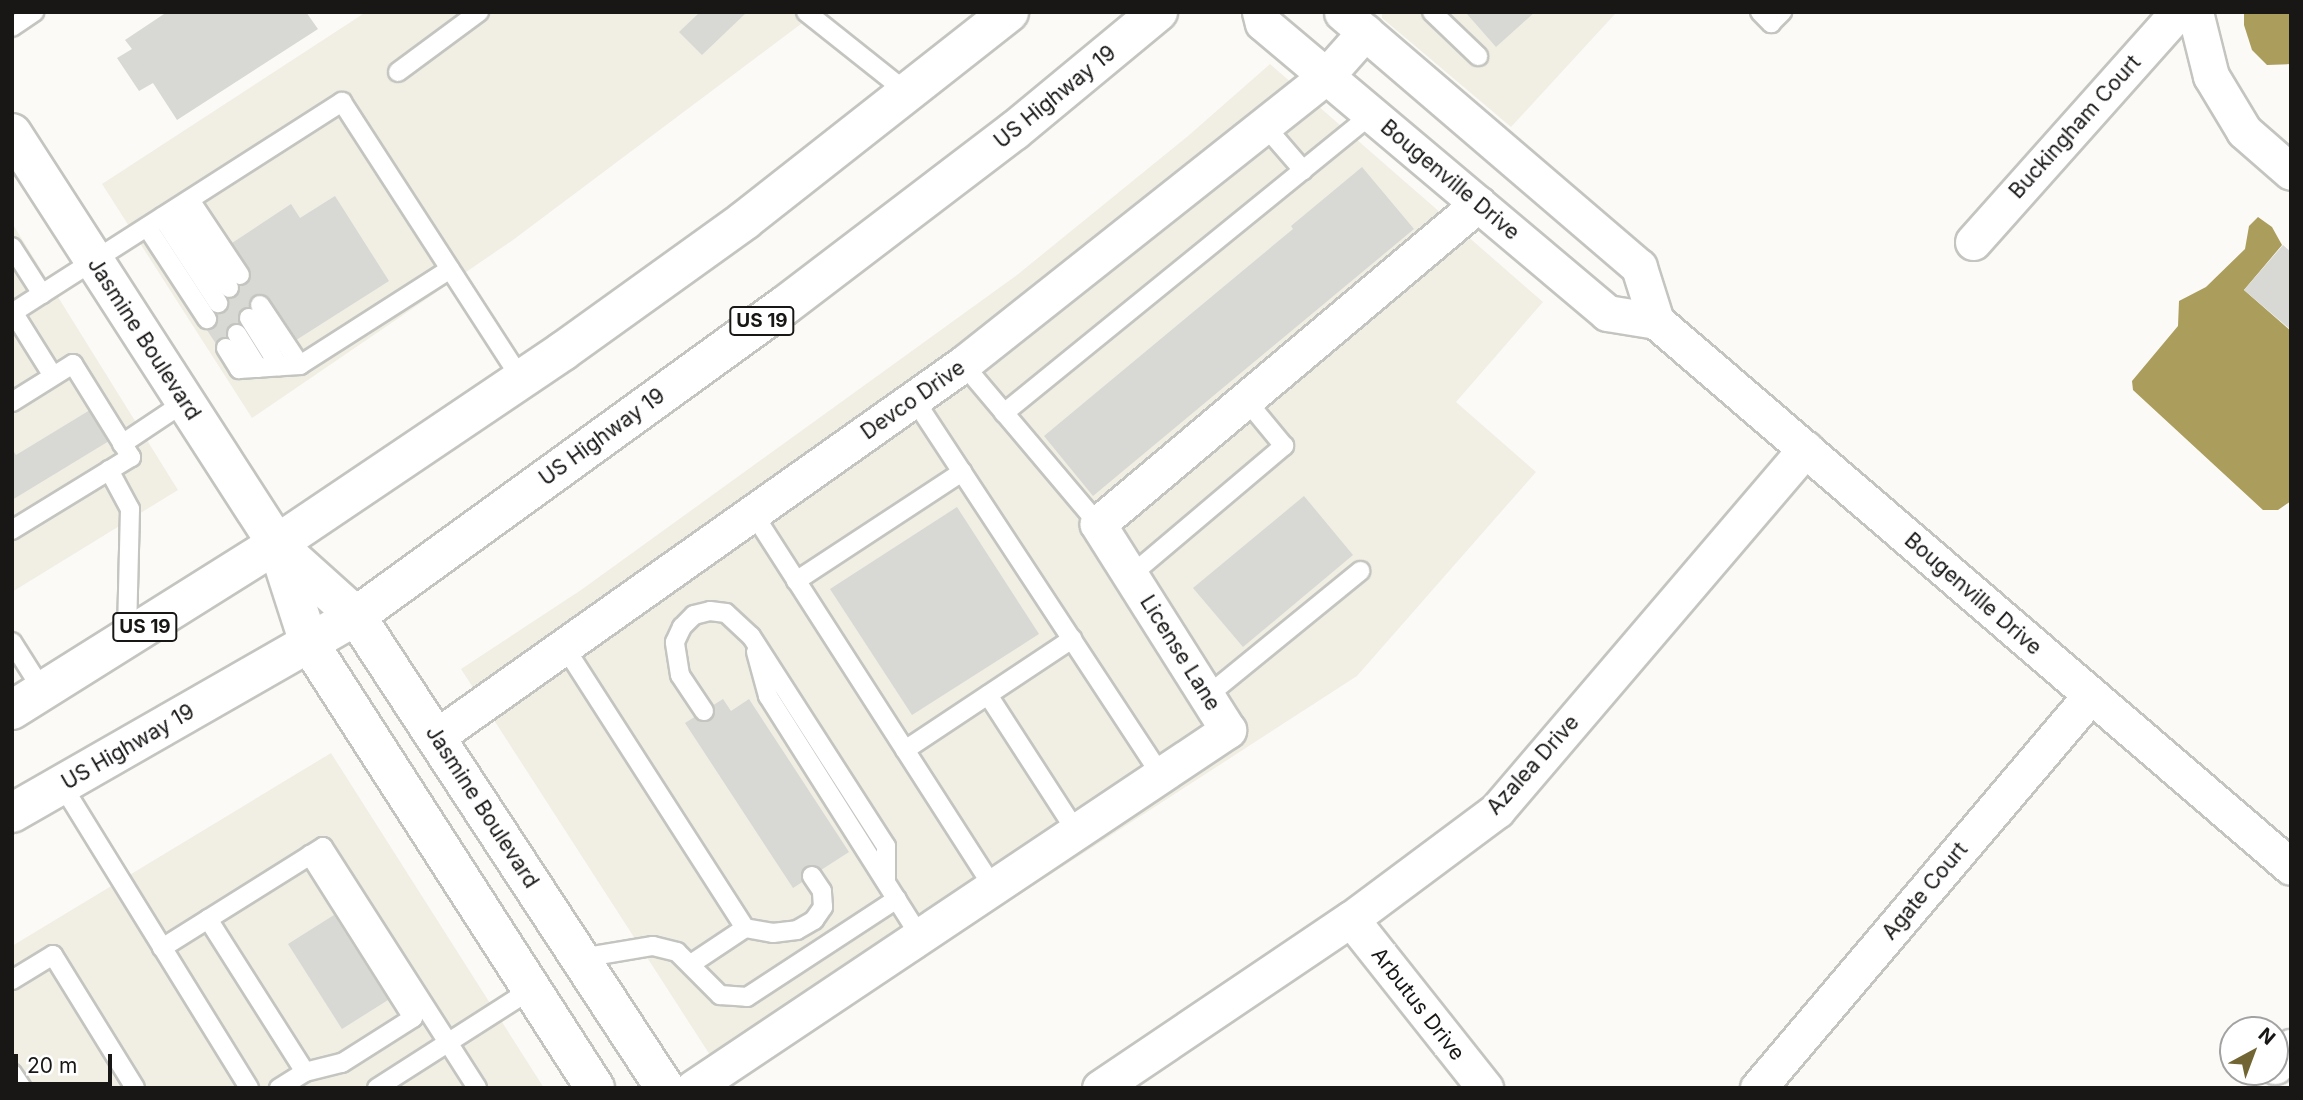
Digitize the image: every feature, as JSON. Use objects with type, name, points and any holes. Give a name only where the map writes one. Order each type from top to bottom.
[{"type":"main road","name":"US 19","points":[[27,700],[277,544],[521,379],[744,220],[1009,12]]},
{"type":"main road","name":"US Highway 19","points":[[12,813],[356,616],[784,306],[1014,131],[1158,12]]},
{"type":"main road","name":"Jasmine Boulevard","points":[[12,133],[277,544],[356,616],[665,1088]]},
{"type":"main road","name":"Jasmine Boulevard","points":[[277,544],[309,643],[595,1088]]},
{"type":"main road","points":[[532,989],[581,958]]},
{"type":"street","name":"Bougenville Drive","points":[[1260,12],[1263,23],[1607,313],[1656,321],[2291,867]]},
{"type":"street","name":"Buckingham Court","points":[[1973,242],[2178,12]]},
{"type":"street","points":[[2195,12],[2211,76],[2244,131],[2291,172]]},
{"type":"street","name":"Devco Drive","points":[[436,737],[963,364],[1326,76],[1354,22]]},
{"type":"street","points":[[1354,22],[1639,267],[1656,321]]},
{"type":"street","points":[[1098,524],[1478,204]]},
{"type":"street","name":"Azalea Drive","points":[[1100,1088],[1351,919],[1497,810],[1805,449]]},
{"type":"street","name":"License Lane","points":[[694,1088],[1228,730],[1098,524]]},
{"type":"street","name":"Agate Court","points":[[1758,1088],[2091,695]]},
{"type":"street","name":"Arbutus Drive","points":[[1351,919],[1485,1088]]},
{"type":"lane","points":[[12,27],[34,12]]},
{"type":"lane","points":[[398,72],[479,12]]},
{"type":"lane","points":[[806,12],[908,93]]},
{"type":"lane","points":[[1432,12],[1478,56]]},
{"type":"lane","points":[[1760,12],[1771,23],[1782,12]]},
{"type":"lane","points":[[54,376],[13,312],[342,102],[521,379]]},
{"type":"lane","points":[[1004,412],[1372,114]]},
{"type":"lane","points":[[1264,125],[1303,170]]},
{"type":"lane","points":[[176,209],[229,289],[176,209]]},
{"type":"lane","points":[[147,227],[206,318]]},
{"type":"lane","points":[[12,247],[42,295]]},
{"type":"lane","points":[[231,341],[239,369],[300,365],[450,269]]},
{"type":"lane","points":[[279,366],[255,312],[300,365]]},
{"type":"lane","points":[[12,402],[73,364],[131,457],[12,530]]},
{"type":"lane","points":[[963,364],[1098,524]]},
{"type":"lane","points":[[914,399],[1160,774]]},
{"type":"lane","points":[[1130,576],[1284,446],[1246,400]]},
{"type":"lane","points":[[122,444],[185,402]]},
{"type":"lane","points":[[109,470],[130,509],[127,639]]},
{"type":"lane","points":[[796,581],[962,472]]},
{"type":"lane","points":[[753,513],[993,887]]},
{"type":"lane","points":[[1207,696],[1360,570]]},
{"type":"lane","points":[[704,710],[680,676],[675,660],[675,642],[682,626],[694,615],[710,611],[726,613],[751,636],[768,696],[920,936]]},
{"type":"lane","points":[[905,750],[1072,639]]},
{"type":"lane","points":[[12,642],[27,700]]},
{"type":"lane","points":[[564,646],[745,928]]},
{"type":"lane","points":[[988,695],[1076,831]]},
{"type":"lane","points":[[62,785],[249,1088]]},
{"type":"lane","points":[[162,948],[323,847],[477,1088]]},
{"type":"lane","points":[[279,1088],[305,1072],[342,1063],[413,1018],[310,855]]},
{"type":"lane","points":[[691,964],[745,928],[773,933],[797,930],[814,920],[823,907],[822,891],[812,876]]},
{"type":"lane","points":[[581,958],[653,946],[677,952],[720,995],[747,997],[897,899]]},
{"type":"lane","points":[[208,919],[305,1072]]},
{"type":"lane","points":[[12,980],[53,955],[135,1088]]},
{"type":"lane","points":[[377,1088],[532,989]]},
{"type":"lane","points":[[12,1073],[22,1088]]},
{"type":"shaded area","points":[[366,12],[817,12],[513,240],[252,418],[102,184]]},
{"type":"shaded area","points":[[1382,12],[1615,14],[1511,127],[1382,18]]},
{"type":"shaded area","points":[[2244,12],[2291,12],[2291,64],[2267,65],[2252,50],[2244,25]]},
{"type":"shaded area","points":[[1270,64],[1543,302],[1456,402],[1536,472],[1357,676],[728,1083],[461,669],[581,590],[1017,275],[1188,136]]},
{"type":"shaded area","points":[[2258,217],[2272,227],[2282,245],[2244,290],[2291,331],[2291,501],[2278,510],[2263,510],[2133,390],[2132,381],[2178,326],[2179,301],[2206,287],[2245,249],[2249,226]]},
{"type":"shaded area","points":[[12,223],[178,490],[12,592]]},
{"type":"shaded area","points":[[331,753],[544,1088],[12,1088],[12,946]]},
{"type":"building","points":[[167,12],[306,12],[318,29],[177,120],[153,83],[139,91],[117,58],[132,49],[125,40]]},
{"type":"building","points":[[700,12],[747,12],[702,55],[679,32]]},
{"type":"building","points":[[1535,12],[1496,47],[1467,14]]},
{"type":"building","points":[[1362,167],[1414,229],[1093,496],[1044,436],[1293,229],[1291,226]]},
{"type":"building","points":[[335,196],[389,281],[293,342],[265,298],[222,353],[203,324],[244,269],[229,245],[291,204],[300,218]]},
{"type":"building","points":[[2283,245],[2291,252],[2291,330],[2244,290]]},
{"type":"building","points":[[90,410],[109,441],[12,500],[12,449],[16,455]]},
{"type":"building","points":[[1304,496],[1353,555],[1243,647],[1193,588]]},
{"type":"building","points":[[957,507],[1039,634],[912,715],[830,589]]},
{"type":"building","points":[[723,699],[731,711],[749,699],[849,852],[793,888],[685,723]]},
{"type":"building","points":[[334,915],[388,1000],[342,1029],[288,944]]}]
